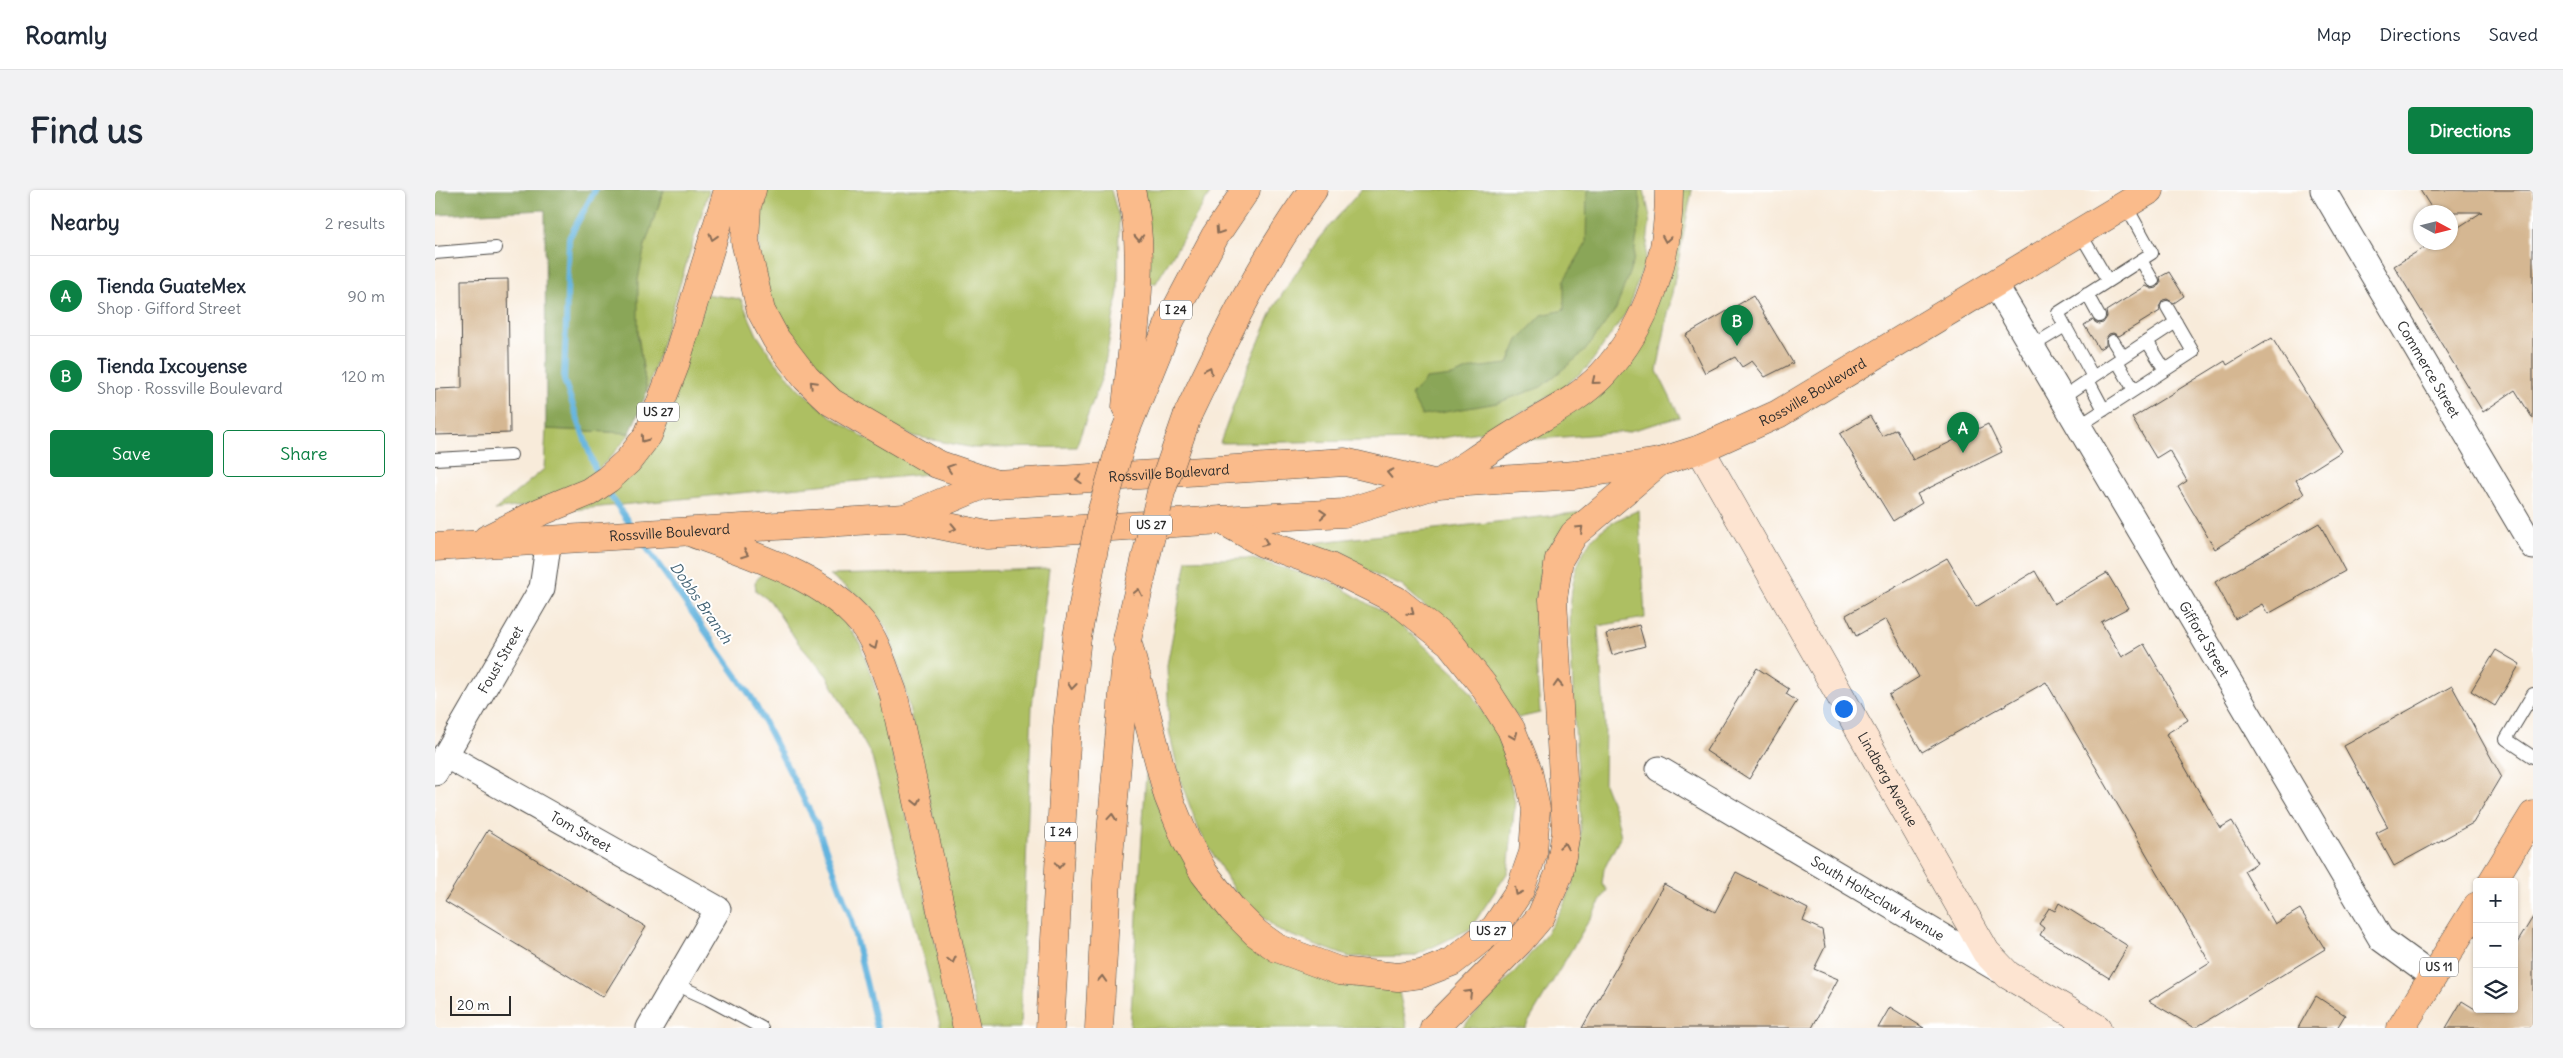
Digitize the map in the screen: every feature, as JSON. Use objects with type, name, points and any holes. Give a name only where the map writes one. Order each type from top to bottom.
[{"type":"main road","name":"US 27","points":[[476,545],[539,512],[589,492],[608,479],[628,461],[648,435],[675,368],[728,190]]},
{"type":"main road","points":[[752,190],[747,206],[745,241],[761,311],[776,339],[806,378],[831,402],[937,464],[996,484]]},
{"type":"main road","points":[[1123,437],[1140,272],[1137,217],[1131,190]]},
{"type":"main road","name":"I 24","points":[[1050,1028],[1067,727],[1077,637],[1100,516],[1123,437],[1171,318],[1215,236],[1246,190]]},
{"type":"main road","points":[[1099,1028],[1107,880],[1127,640],[1161,492],[1188,414],[1237,311],[1293,217],[1313,190]]},
{"type":"main road","points":[[1293,217],[1327,190]]},
{"type":"main road","points":[[1438,484],[1522,430],[1563,407],[1602,375],[1631,337],[1650,301],[1663,260],[1669,220],[1669,190]]},
{"type":"main road","name":"Rossville Boulevard","points":[[435,547],[684,530],[905,518],[987,535],[1344,513],[1438,484],[1575,475],[1659,462],[1700,449],[1778,414],[2150,190]]},
{"type":"main road","name":"Lindberg Avenue","points":[[1700,449],[1986,952],[2008,975]]},
{"type":"main road","name":"Rossville Boulevard","points":[[905,518],[983,485],[996,484],[1345,462],[1438,484]]},
{"type":"main road","points":[[1435,1028],[1519,942],[1541,916],[1559,874],[1566,832],[1553,599],[1559,559],[1574,534],[1659,462]]},
{"type":"main road","name":"US 27","points":[[1127,640],[1168,796],[1186,840],[1204,874],[1232,909],[1256,933],[1277,948],[1339,971],[1397,977],[1421,974],[1452,962],[1495,928],[1520,890],[1533,853],[1536,809],[1528,771],[1511,729],[1483,685],[1450,643],[1397,600],[1330,567],[1263,543],[1222,520]]},
{"type":"main road","points":[[684,530],[793,572],[833,598],[861,622],[874,644],[893,692],[967,1028]]},
{"type":"main road","points":[[2495,878],[2531,821]]},
{"type":"main road","name":"US 11","points":[[2401,1028],[2473,912]]},
{"type":"main road","name":"South Holtzclaw Avenue","points":[[2008,975],[2097,1028]]},
{"type":"street","name":"Commerce Street","points":[[2323,190],[2533,548]]},
{"type":"street","name":"Gifford Street","points":[[1995,284],[2381,940],[2433,977]]},
{"type":"street","name":"Foust Street","points":[[440,764],[542,588],[549,539]]},
{"type":"street","name":"Tom Street","points":[[440,764],[718,909],[675,984]]},
{"type":"street","name":"South Holtzclaw Avenue","points":[[1659,769],[2008,975]]},
{"type":"street","points":[[649,1028],[675,984]]},
{"type":"lane","points":[[2104,410],[2091,378],[2058,313],[2152,253],[2125,204]]},
{"type":"lane","points":[[2081,233],[2108,281]]},
{"type":"lane","points":[[435,253],[495,248]]},
{"type":"lane","points":[[2141,260],[2153,281]]},
{"type":"lane","points":[[2087,294],[2099,316]]},
{"type":"lane","points":[[2079,426],[2193,352],[2167,307]]},
{"type":"lane","points":[[2062,398],[2176,322]]},
{"type":"lane","points":[[2032,346],[2065,326]]},
{"type":"lane","points":[[2113,340],[2135,390]]},
{"type":"lane","points":[[2147,341],[2165,370]]},
{"type":"lane","points":[[435,459],[511,455]]},
{"type":"lane","points":[[2533,694],[2507,739],[2533,756]]},
{"type":"lane","points":[[675,984],[708,998],[761,1028]]},
{"type":"green space","points":[[435,190],[664,190],[645,245],[638,280],[638,338],[647,392],[630,433],[546,429],[545,210],[435,215]]},
{"type":"green space","points":[[664,190],[709,190],[647,392],[638,335],[636,307],[638,278],[642,255]]},
{"type":"green space","points":[[767,190],[1111,190],[1119,218],[1118,292],[1103,374],[1076,447],[974,448],[912,436],[863,411],[819,377],[781,330],[761,273],[758,220]]},
{"type":"green space","points":[[1142,190],[1212,190],[1156,283],[1148,284]]},
{"type":"green space","points":[[1361,190],[1644,190],[1650,217],[1645,263],[1626,313],[1588,367],[1561,389],[1492,430],[1429,440],[1220,443],[1245,374],[1274,307],[1319,238]]},
{"type":"green space","points":[[1587,190],[1639,190],[1641,208],[1633,262],[1616,309],[1584,352],[1541,387],[1497,403],[1422,416],[1411,395],[1426,379],[1452,376],[1473,368],[1508,364],[1518,340],[1542,315],[1564,310],[1564,280],[1586,244]]},
{"type":"green space","points":[[1677,190],[1692,190],[1657,371],[1680,417],[1626,432],[1526,440],[1606,384]]},
{"type":"green space","points":[[705,294],[741,299],[757,335],[774,360],[799,389],[832,417],[863,437],[919,462],[928,474],[571,510],[612,488]]},
{"type":"green space","points":[[546,429],[630,433],[594,473],[561,495],[542,502],[495,510],[544,469]]},
{"type":"green space","points":[[1639,510],[1645,618],[1598,626],[1605,725],[1604,783],[1616,814],[1621,836],[1604,869],[1602,884],[1607,890],[1525,1028],[1462,1028],[1545,935],[1569,893],[1579,855],[1581,824],[1571,652],[1570,611],[1573,584],[1581,558],[1592,539],[1610,524]]},
{"type":"green space","points":[[1584,512],[1559,535],[1546,556],[1540,576],[1535,623],[1540,713],[1518,718],[1435,615],[1402,586],[1347,563],[1294,545]]},
{"type":"green space","points":[[1249,558],[1332,582],[1398,622],[1461,679],[1498,733],[1515,802],[1508,872],[1470,929],[1414,956],[1349,957],[1279,931],[1236,894],[1199,830],[1180,780],[1169,730],[1167,665],[1187,560]]},
{"type":"green space","points":[[766,569],[819,595],[845,622],[860,643],[882,707],[955,1028],[941,1028],[872,757],[827,676],[799,644],[770,601],[756,591],[755,582]]},
{"type":"green space","points":[[1049,569],[1032,706],[1020,1028],[979,1028],[903,680],[888,630],[868,604],[830,575]]},
{"type":"green space","points":[[1146,773],[1159,808],[1243,935],[1398,987],[1407,1028],[1130,1028]]},
{"type":"building","points":[[2420,190],[2533,190],[2533,419],[2515,390],[2483,412],[2394,266],[2420,250],[2458,250],[2458,227],[2482,212],[2458,212],[2458,205],[2430,205]]},
{"type":"building","points":[[2169,272],[2184,296],[2174,303],[2167,299],[2163,300],[2159,307],[2160,311],[2119,336],[2113,333],[2109,334],[2106,338],[2106,345],[2099,349],[2084,325],[2092,320],[2098,324],[2103,323],[2107,317],[2106,311],[2146,286],[2152,289],[2157,288],[2161,282],[2160,277]]},
{"type":"building","points":[[508,279],[510,433],[435,435],[435,389],[462,388],[461,280]]},
{"type":"building","points":[[1753,296],[1793,363],[1765,377],[1752,361],[1742,367],[1735,357],[1705,373],[1686,335]]},
{"type":"building","points":[[2272,338],[2342,451],[2296,480],[2304,494],[2215,549],[2178,487],[2187,481],[2169,450],[2156,458],[2132,418],[2225,361],[2227,365]]},
{"type":"building","points":[[1870,416],[1882,436],[1896,429],[1913,460],[1988,424],[2002,452],[1917,494],[1922,503],[1893,521],[1840,434]]},
{"type":"building","points":[[2319,523],[2345,571],[2268,614],[2262,604],[2235,619],[2215,582]]},
{"type":"building","points":[[1947,558],[1976,607],[2035,571],[2054,604],[2107,573],[2128,608],[2101,622],[2122,657],[2144,644],[2188,720],[2166,734],[2220,828],[2232,821],[2257,863],[2244,871],[2275,924],[2300,909],[2325,949],[2195,1028],[2149,1001],[2210,963],[2046,682],[1922,752],[1889,695],[1919,677],[1886,619],[1856,636],[1846,615]]},
{"type":"building","points":[[1639,625],[1645,646],[1612,655],[1606,634]]},
{"type":"building","points":[[2496,650],[2520,664],[2495,706],[2471,691]]},
{"type":"building","points":[[1757,668],[1789,689],[1786,694],[1797,701],[1749,779],[1706,751]]},
{"type":"building","points":[[2452,686],[2501,776],[2473,823],[2394,866],[2376,833],[2388,827],[2344,746]]},
{"type":"building","points":[[488,830],[646,927],[603,997],[445,901]]},
{"type":"building","points":[[1736,872],[1808,909],[1803,921],[1822,930],[1825,947],[1814,969],[1838,979],[1812,1028],[1582,1028],[1664,884],[1715,912]]},
{"type":"building","points":[[2059,903],[2128,946],[2109,978],[2040,935],[2044,928],[2039,924],[2049,908],[2055,911]]},
{"type":"building","points":[[2533,917],[2533,1028],[2446,1028],[2462,1001],[2473,1008],[2473,1013],[2518,1013],[2518,941]]},
{"type":"building","points":[[2316,996],[2345,1015],[2337,1028],[2298,1028]]},
{"type":"building","points":[[1890,1007],[1924,1028],[1878,1028]]},
{"type":"waterway","name":"Dobbs Branch","points":[[595,190],[569,238],[564,380],[598,477]]},
{"type":"waterway","name":"Dobbs Branch","points":[[605,488],[632,527]]},
{"type":"waterway","name":"Dobbs Branch","points":[[642,541],[752,698],[817,825],[850,915],[877,1028]]},
{"type":"place","name":"Tienda Ixcoyense","points":[[1737,346]]},
{"type":"place","name":"Tienda GuateMex","points":[[1963,453]]}]
